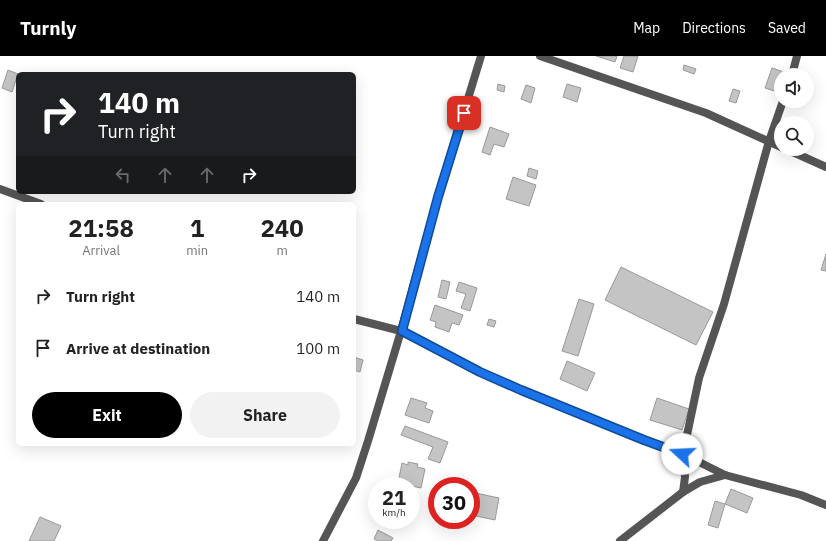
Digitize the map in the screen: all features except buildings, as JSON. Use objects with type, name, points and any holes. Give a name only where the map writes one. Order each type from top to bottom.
[{"type":"street","points":[[323,541],[356,478],[402,331],[438,197],[481,56]]},
{"type":"street","points":[[540,56],[706,113],[774,144]]},
{"type":"street","points":[[794,68],[797,56]]},
{"type":"street","points":[[683,492],[684,477],[682,454],[699,378],[724,304],[769,141],[781,108]]},
{"type":"street","points":[[802,156],[826,167]]},
{"type":"street","points":[[0,189],[36,202]]},
{"type":"street","points":[[356,320],[402,331],[480,372],[644,440],[682,454],[725,475],[801,496],[826,505]]},
{"type":"street","points":[[620,541],[683,492],[700,482],[725,475]]},
{"type":"route","points":[[464,113],[438,197],[402,331],[480,372],[644,440],[682,454]]}]
